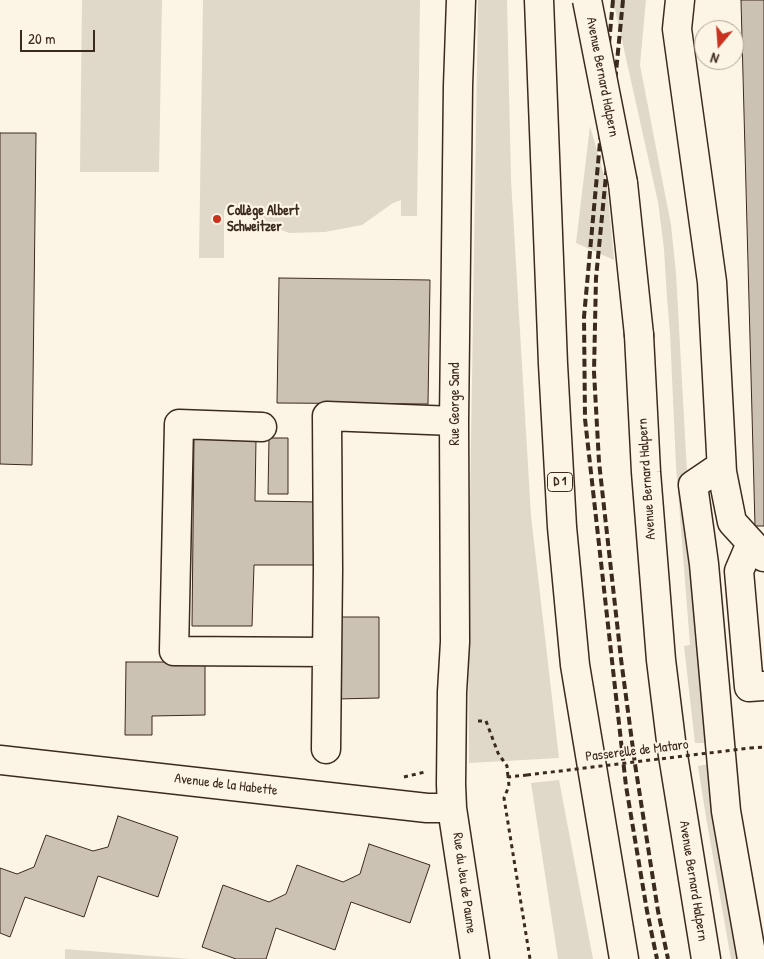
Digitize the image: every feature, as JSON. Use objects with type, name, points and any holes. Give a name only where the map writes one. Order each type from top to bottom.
[{"type":"main road","name":"Rue George Sand","points":[[452,808],[452,692],[455,642],[454,421],[458,86],[461,0]]},
{"type":"main road","name":"D 1","points":[[540,0],[553,364],[562,527],[575,665],[624,959]]},
{"type":"main road","name":"Avenue Bernard Halpern","points":[[587,0],[623,183],[639,335],[646,472],[661,660],[672,748],[706,959]]},
{"type":"main road","points":[[680,0],[677,29],[712,282],[721,466],[732,522],[757,550],[739,571],[749,687],[764,686]]},
{"type":"main road","points":[[326,749],[327,416],[454,421]]},
{"type":"main road","points":[[262,427],[179,424],[174,651],[327,652]]},
{"type":"main road","points":[[721,466],[693,485],[704,564],[726,811],[752,959]]},
{"type":"main road","points":[[704,564],[727,497]]},
{"type":"main road","name":"Avenue de la Habette","points":[[0,760],[417,807],[452,808]]},
{"type":"main road","name":"Rue du Jeu de Paume","points":[[452,808],[475,959]]},
{"type":"path","points":[[470,721],[486,721],[498,753],[507,766],[509,786],[504,798],[530,959]]},
{"type":"path","name":"Passerelle de Mataro","points":[[508,777],[764,747]]},
{"type":"shaded area","points":[[82,0],[162,0],[159,172],[80,172]]},
{"type":"shaded area","points":[[203,0],[420,0],[417,216],[401,216],[401,200],[393,203],[362,225],[325,232],[289,233],[234,210],[224,210],[224,258],[199,258]]},
{"type":"shaded area","points":[[478,0],[507,0],[511,180],[531,516],[559,758],[469,763],[468,633]]},
{"type":"shaded area","points":[[613,0],[646,0],[640,65],[671,225],[676,273],[690,527],[714,743],[695,743],[684,646],[690,645],[676,466],[664,249],[658,202]]},
{"type":"shaded area","points":[[590,126],[607,186],[614,260],[576,243]]},
{"type":"shaded area","points":[[715,763],[748,959],[731,959],[706,817],[698,766]]},
{"type":"shaded area","points":[[559,780],[593,959],[558,959],[531,783]]},
{"type":"shaded area","points":[[65,949],[191,959],[65,959]]},
{"type":"building","points":[[741,0],[764,0],[764,526],[755,526],[743,70],[744,20],[742,20]]},
{"type":"building","points":[[0,133],[36,133],[32,465],[0,464]]},
{"type":"building","points":[[279,278],[430,280],[428,404],[277,403]]},
{"type":"building","points":[[194,438],[256,439],[255,501],[320,502],[319,565],[254,565],[252,626],[192,626]]},
{"type":"building","points":[[269,438],[288,438],[288,494],[268,494]]},
{"type":"building","points":[[338,617],[379,617],[379,698],[337,699]]},
{"type":"building","points":[[126,662],[205,662],[205,715],[152,716],[152,735],[125,735]]},
{"type":"building","points":[[118,816],[178,837],[158,897],[98,876],[84,917],[25,897],[10,937],[0,933],[0,868],[17,874],[34,867],[46,835],[93,851],[108,847]]},
{"type":"building","points":[[369,844],[430,865],[410,923],[351,902],[335,950],[276,928],[266,959],[236,959],[202,947],[223,885],[269,902],[286,894],[297,865],[343,882],[360,874]]},
{"type":"railway","points":[[613,0],[584,317],[585,419],[626,786],[657,959]]},
{"type":"railway","points":[[623,0],[596,278],[594,372],[599,462],[621,659],[658,911],[668,959]]},
{"type":"place","name":"Collège Albert Schweitzer","points":[[217,219]]}]
